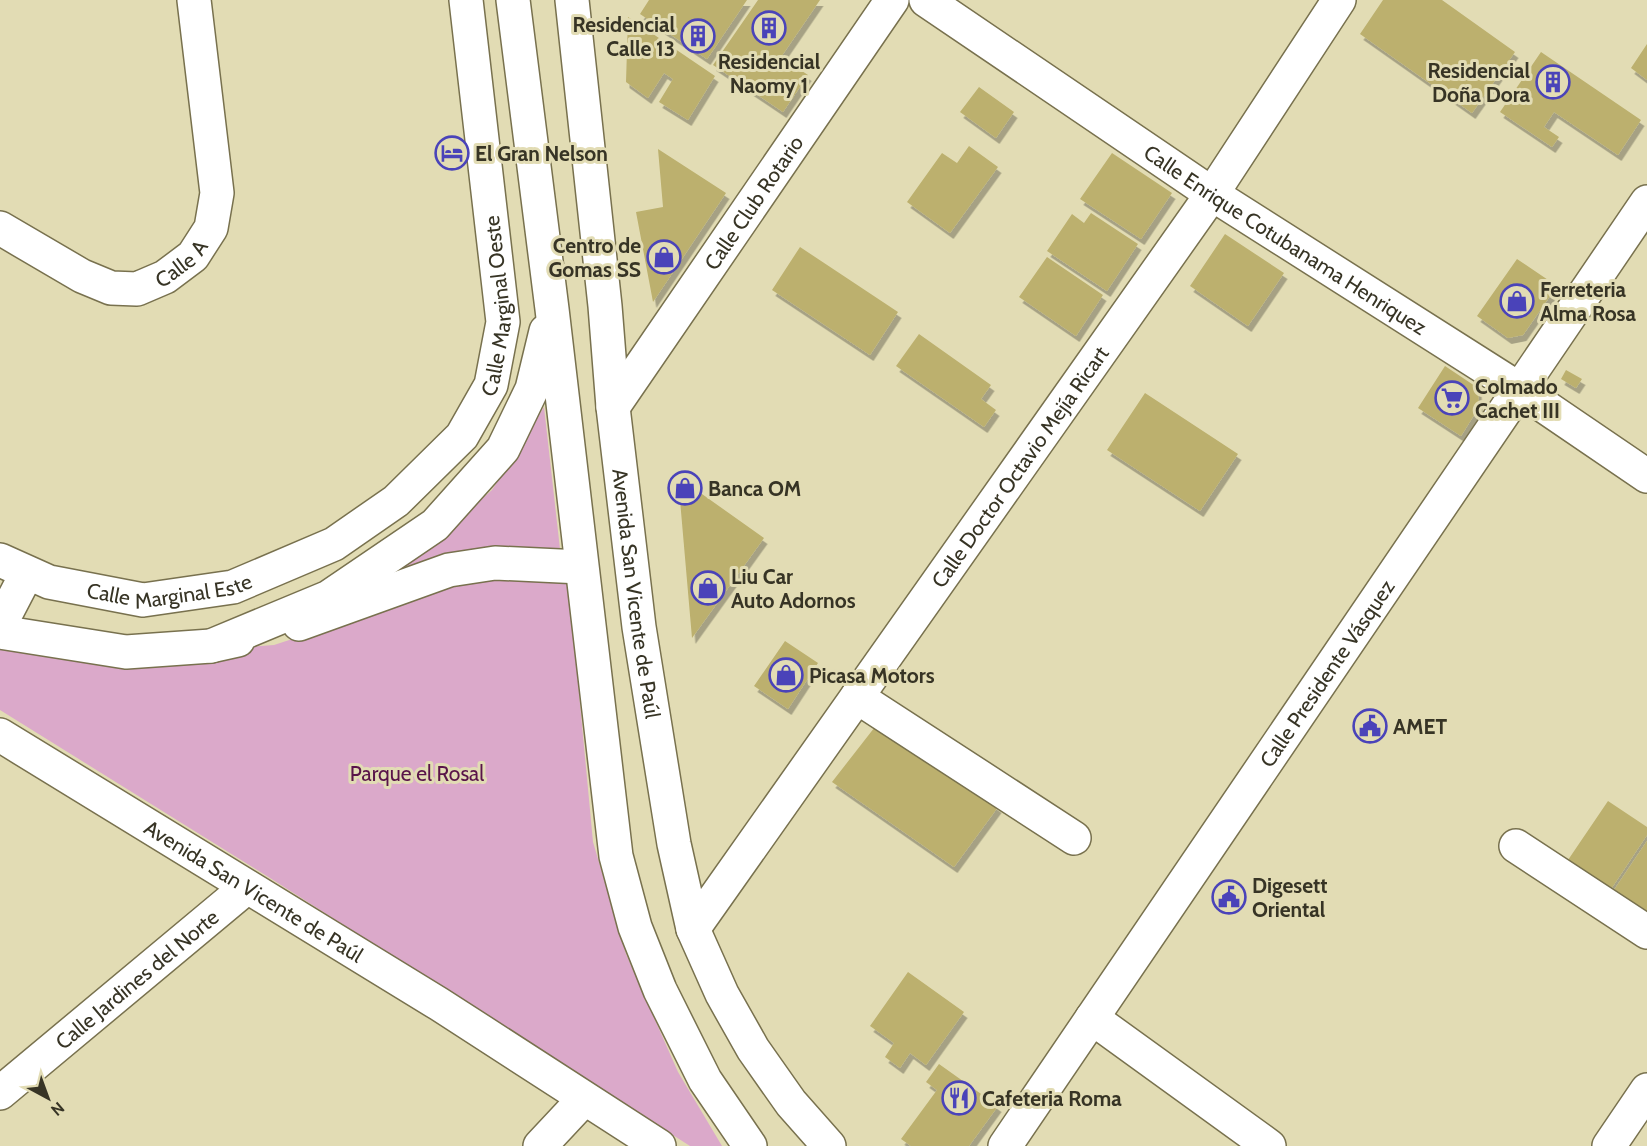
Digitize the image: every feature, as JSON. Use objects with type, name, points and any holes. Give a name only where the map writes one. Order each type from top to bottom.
[{"type":"street","name":"Calle A","points":[[0,228],[82,276],[111,288],[136,289],[165,277],[193,256],[211,228],[216,193],[194,0]]},
{"type":"street","name":"Calle Marginal Oeste","points":[[334,544],[396,501],[462,436],[491,385],[503,322],[466,0]]},
{"type":"street","points":[[513,0],[552,309],[616,856],[635,927],[660,990],[705,1080],[750,1146]]},
{"type":"street","name":"Avenida San Vicente de Paúl","points":[[572,0],[604,294],[613,407],[639,627],[674,844],[693,929],[722,994],[753,1049],[791,1104],[829,1146]]},
{"type":"street","name":"Calle Club Rotario","points":[[613,407],[892,0]]},
{"type":"street","name":"Calle Enrique Cotubanama Henriquez","points":[[926,0],[1212,194],[1518,389],[1647,476]]},
{"type":"street","name":"Calle Doctor Octavio Mejía Ricart","points":[[693,929],[1212,194],[1340,0]]},
{"type":"street","name":"Calle Presidente Vásquez","points":[[1005,1146],[1647,202]]},
{"type":"street","points":[[210,645],[329,597],[435,525],[503,449],[532,389],[552,309]]},
{"type":"street","name":"Calle Marginal Este","points":[[14,567],[49,582],[143,600],[233,586],[334,544]]},
{"type":"street","points":[[0,632],[50,642],[126,652],[210,645],[277,632],[449,570],[495,563],[581,567]]},
{"type":"street","points":[[0,625],[14,567]]},
{"type":"street","points":[[857,697],[1074,838]]},
{"type":"street","name":"Avenida San Vicente de Paúl","points":[[0,735],[439,1004],[584,1100],[659,1146]]},
{"type":"street","points":[[1516,846],[1647,932]]},
{"type":"street","name":"Calle Jardines del Norte","points":[[0,1092],[247,887]]},
{"type":"street","points":[[1092,1018],[1269,1146]]},
{"type":"street","points":[[1609,1146],[1647,1090]]},
{"type":"street","points":[[540,1146],[584,1100]]},
{"type":"green space","points":[[544,407],[560,549],[466,550],[398,573],[492,490]]},
{"type":"green space","name":"Parque el Rosal","points":[[568,576],[593,842],[626,954],[678,1072],[722,1146],[690,1146],[270,878],[0,710],[0,641],[236,648],[274,645],[329,627],[453,578]]},
{"type":"building","name":"Residencial Calle 13","points":[[649,0],[747,0],[707,59],[640,14]]},
{"type":"building","name":"Residencial Naomy 1","points":[[758,0],[820,0],[781,57],[808,75],[783,112],[713,65]]},
{"type":"building","points":[[1383,0],[1442,0],[1515,52],[1472,113],[1360,34]]},
{"type":"building","points":[[628,17],[715,76],[688,120],[659,102],[673,79],[664,73],[648,98],[626,82]]},
{"type":"building","points":[[1647,44],[1647,80],[1631,68]]},
{"type":"building","name":"Residencial Doña Dora","points":[[1541,52],[1641,120],[1618,155],[1554,112],[1544,127],[1559,137],[1552,147],[1500,112]]},
{"type":"building","points":[[979,87],[1014,112],[996,138],[960,112]]},
{"type":"building","points":[[969,146],[998,167],[950,233],[907,202],[942,153],[957,163]]},
{"type":"building","name":"Centro de Gomas SS","points":[[658,149],[726,193],[653,302],[636,212],[663,207]]},
{"type":"building","points":[[1112,153],[1172,193],[1141,239],[1080,199]]},
{"type":"building","points":[[1091,213],[1138,244],[1107,291],[1047,251],[1072,214],[1084,223]]},
{"type":"building","points":[[1225,234],[1284,273],[1248,326],[1190,286]]},
{"type":"building","points":[[800,247],[898,312],[870,355],[772,290]]},
{"type":"building","points":[[1047,257],[1103,295],[1076,336],[1019,297]]},
{"type":"building","name":"Ferreteria Alma Rosa","points":[[1517,259],[1557,286],[1523,335],[1508,338],[1477,316]]},
{"type":"building","points":[[919,334],[991,385],[981,399],[996,410],[984,427],[896,366]]},
{"type":"building","name":"Colmado Cachet III","points":[[1445,366],[1478,388],[1479,407],[1461,436],[1418,408]]},
{"type":"building","points":[[1566,370],[1582,379],[1576,388],[1561,379]]},
{"type":"building","points":[[1145,393],[1238,454],[1200,511],[1107,450]]},
{"type":"building","name":"Liu Car Auto Adornos","points":[[678,477],[764,538],[692,638]]},
{"type":"building","name":"Picasa Motors","points":[[785,641],[818,663],[788,709],[754,686]]},
{"type":"building","points":[[878,723],[998,807],[954,867],[832,782]]},
{"type":"building","points":[[1608,801],[1647,827],[1647,835],[1611,889],[1568,860]]},
{"type":"building","points":[[1647,841],[1647,912],[1614,890]]},
{"type":"building","points":[[908,972],[964,1012],[926,1065],[910,1053],[900,1068],[885,1057],[894,1043],[870,1026]]},
{"type":"building","name":"Cafeteria Roma","points":[[939,1064],[998,1106],[969,1146],[911,1146],[901,1139],[937,1090],[926,1082]]},
{"type":"place","name":"Residencial Naomy 1","points":[[769,28]]},
{"type":"place","name":"Residencial Calle 13","points":[[698,36]]},
{"type":"place","name":"Residencial Doña Dora","points":[[1553,82]]},
{"type":"place","name":"El Gran Nelson","points":[[452,153]]},
{"type":"place","name":"Centro de Gomas SS","points":[[664,257]]},
{"type":"place","name":"Ferreteria Alma Rosa","points":[[1517,301]]},
{"type":"place","name":"Colmado Cachet III","points":[[1452,398]]},
{"type":"place","name":"Banca OM","points":[[685,488]]},
{"type":"place","name":"Liu Car Auto Adornos","points":[[708,588]]},
{"type":"place","name":"Picasa Motors","points":[[786,675]]},
{"type":"place","name":"AMET","points":[[1370,726]]},
{"type":"place","name":"Digesett Oriental","points":[[1229,897]]},
{"type":"place","name":"Cafeteria Roma","points":[[959,1098]]}]
